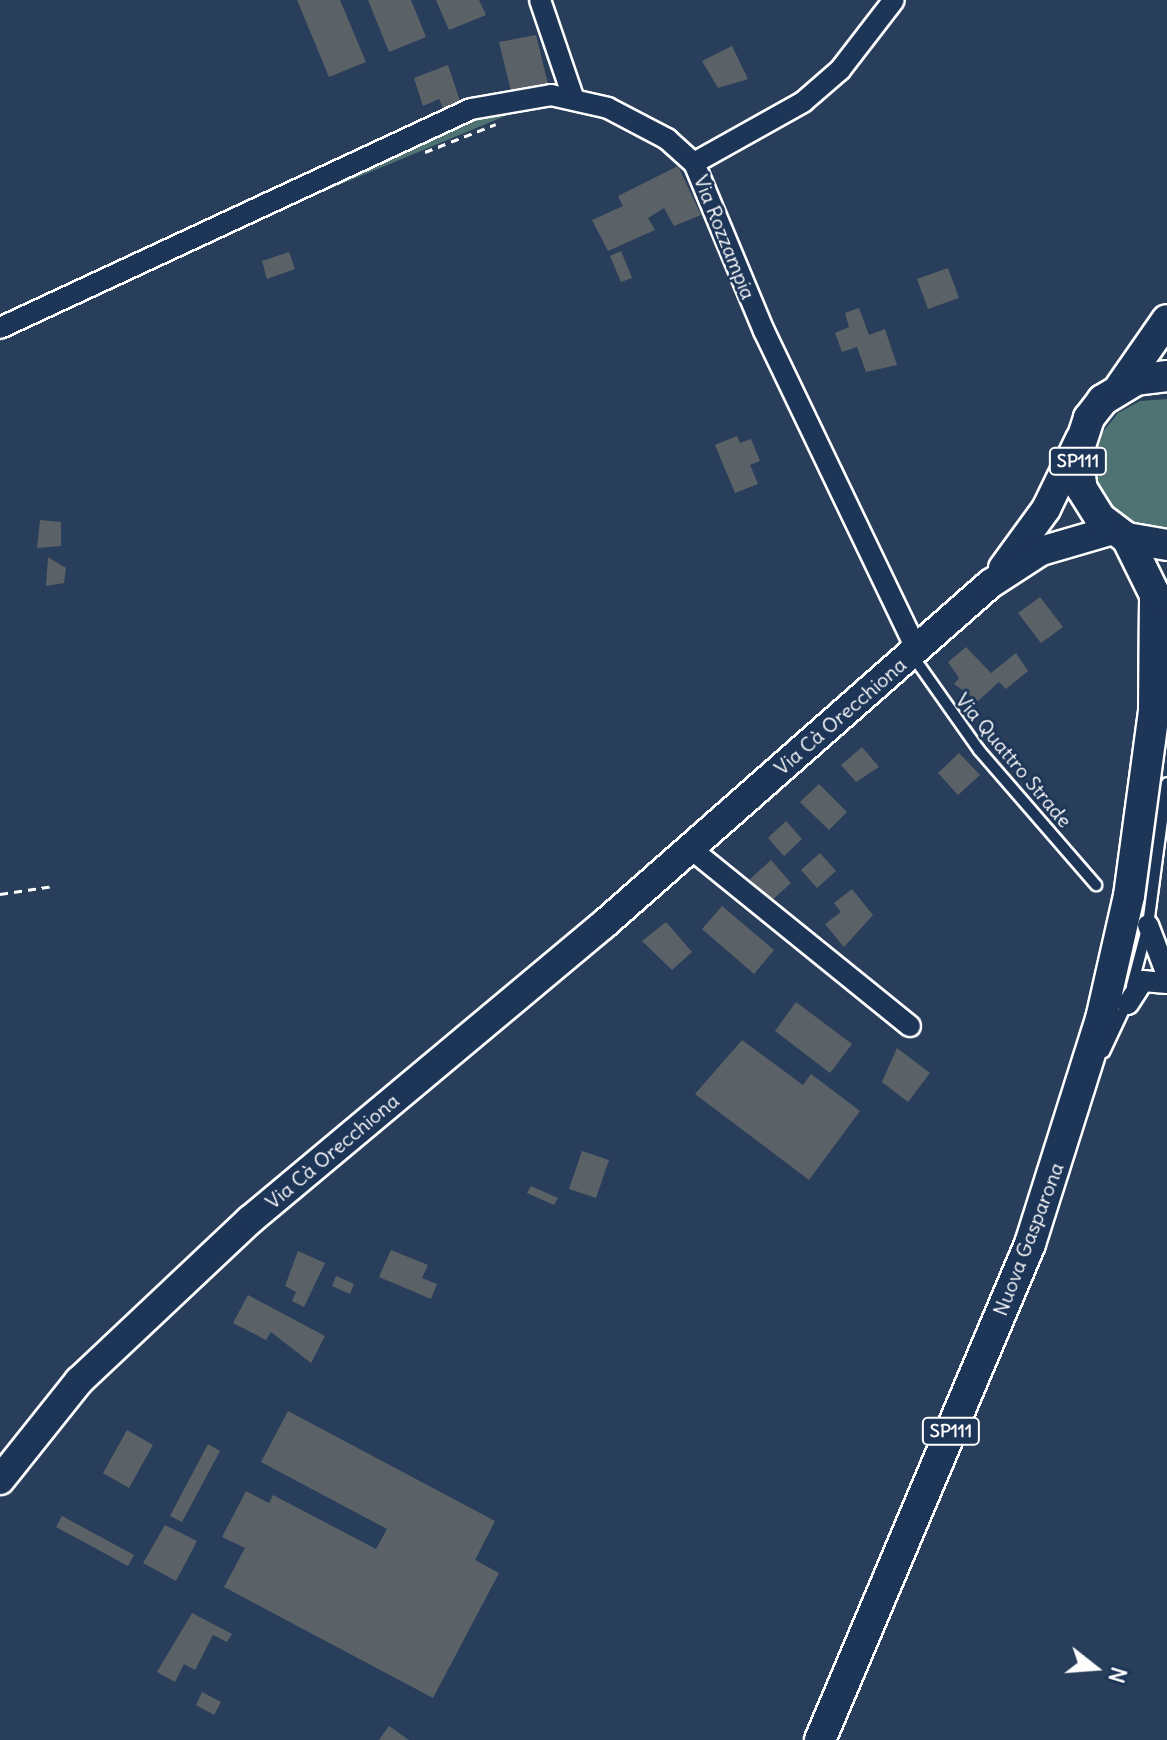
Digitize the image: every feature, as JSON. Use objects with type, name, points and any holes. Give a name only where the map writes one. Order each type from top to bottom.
[{"type":"main road","name":"SP111","points":[[1080,438],[1103,400],[1121,386],[1167,320]]},
{"type":"main road","points":[[1121,386],[1167,376]]},
{"type":"main road","name":"Via Cà Orecchiona","points":[[990,584],[1046,509],[1080,438]]},
{"type":"main road","name":"Nuova Gasparona","points":[[820,1740],[1030,1244],[1072,1118],[1129,896],[1154,712],[1155,595],[1120,534],[1082,489],[1080,438]]},
{"type":"main road","name":"Via Cà Orecchiona","points":[[0,1480],[79,1381],[250,1220],[690,848],[990,584],[1041,551],[1120,534]]},
{"type":"main road","points":[[1120,534],[1167,545]]},
{"type":"main road","name":"Nuova Gasparona","points":[[1154,712],[1167,669]]},
{"type":"street","points":[[540,0],[573,97]]},
{"type":"street","points":[[694,163],[803,102],[840,70],[894,0]]},
{"type":"street","name":"Via Rozzampia","points":[[0,328],[471,109],[573,97],[638,122],[694,163],[764,331],[912,640],[911,653]]},
{"type":"street","points":[[690,848],[910,1026]]},
{"type":"street","points":[[1148,925],[1167,975]]},
{"type":"street","points":[[1128,1004],[1143,981],[1167,983]]},
{"type":"lane","name":"Via Quattro Strade","points":[[911,653],[914,666],[979,750],[1096,885]]},
{"type":"lane","points":[[1072,1118],[1128,1004],[1148,925],[1167,783]]},
{"type":"lane","points":[[1157,857],[1167,842]]},
{"type":"path","points":[[417,155],[504,122]]},
{"type":"path","points":[[0,894],[53,886]]},
{"type":"green space","points":[[517,111],[274,212],[226,229],[453,124]]},
{"type":"green space","points":[[1167,399],[1167,529],[1153,529],[1129,522],[1109,506],[1097,483],[1094,458],[1102,433],[1118,413],[1140,401]]},
{"type":"building","points":[[297,0],[340,0],[366,62],[329,77]]},
{"type":"building","points":[[368,0],[411,0],[426,37],[389,52]]},
{"type":"building","points":[[436,0],[479,0],[486,15],[449,30]]},
{"type":"building","points":[[536,35],[548,84],[513,99],[499,42]]},
{"type":"building","points":[[732,46],[748,79],[718,88],[702,61]]},
{"type":"building","points":[[448,65],[461,104],[444,110],[439,99],[423,106],[414,78]]},
{"type":"building","points":[[678,166],[701,215],[674,226],[664,208],[648,218],[655,230],[608,251],[592,220],[623,206],[618,196]]},
{"type":"building","points":[[621,251],[632,278],[621,282],[610,256]]},
{"type":"building","points":[[289,252],[295,269],[267,279],[262,261]]},
{"type":"building","points":[[948,268],[959,298],[928,309],[917,279]]},
{"type":"building","points":[[859,308],[869,335],[885,329],[897,365],[866,372],[857,347],[842,352],[835,333],[849,327],[845,313]]},
{"type":"building","points":[[737,436],[740,443],[751,439],[760,461],[750,465],[758,484],[735,493],[715,445]]},
{"type":"building","points":[[40,520],[61,522],[61,546],[37,548]]},
{"type":"building","points":[[48,557],[66,568],[64,583],[46,586]]},
{"type":"building","points":[[1040,597],[1063,627],[1041,643],[1018,613]]},
{"type":"building","points":[[966,647],[991,673],[1016,653],[1028,671],[1006,689],[999,682],[978,701],[954,684],[959,678],[948,662]]},
{"type":"building","points":[[862,747],[879,767],[856,782],[841,765]]},
{"type":"building","points":[[959,753],[980,775],[958,795],[938,773]]},
{"type":"building","points":[[819,784],[847,812],[829,830],[800,802]]},
{"type":"building","points":[[786,821],[802,839],[784,856],[768,838]]},
{"type":"building","points":[[820,853],[836,871],[817,888],[801,870]]},
{"type":"building","points":[[771,860],[791,883],[770,902],[750,879]]},
{"type":"building","points":[[852,889],[873,915],[844,947],[825,924],[841,912],[834,903]]},
{"type":"building","points":[[722,906],[774,950],[754,974],[702,929]]},
{"type":"building","points":[[666,922],[692,952],[672,970],[642,941]]},
{"type":"building","points":[[796,1002],[852,1044],[830,1073],[775,1031]]},
{"type":"building","points":[[742,1040],[803,1085],[811,1074],[860,1111],[809,1180],[695,1094]]},
{"type":"building","points":[[897,1048],[930,1073],[908,1102],[882,1082]]},
{"type":"building","points":[[582,1151],[609,1160],[596,1198],[569,1189]]},
{"type":"building","points":[[531,1186],[558,1198],[554,1205],[527,1193]]},
{"type":"building","points":[[391,1250],[428,1265],[422,1278],[437,1284],[431,1299],[379,1277]]},
{"type":"building","points":[[298,1251],[325,1263],[304,1307],[292,1301],[296,1292],[285,1286]]},
{"type":"building","points":[[336,1276],[354,1284],[350,1294],[332,1286]]},
{"type":"building","points":[[248,1295],[325,1336],[311,1363],[271,1332],[266,1340],[233,1323]]},
{"type":"building","points":[[288,1411],[495,1521],[475,1560],[499,1573],[433,1698],[224,1587],[245,1548],[222,1537],[246,1491],[269,1503],[273,1495],[376,1549],[387,1529],[261,1462]]},
{"type":"building","points":[[127,1430],[153,1445],[129,1488],[103,1473]]},
{"type":"building","points":[[208,1444],[220,1451],[182,1522],[170,1516]]},
{"type":"building","points":[[62,1516],[134,1555],[128,1566],[56,1527]]},
{"type":"building","points":[[165,1525],[197,1541],[176,1581],[143,1563]]},
{"type":"building","points":[[192,1613],[232,1634],[227,1642],[213,1635],[195,1670],[184,1664],[175,1682],[157,1672]]},
{"type":"building","points":[[202,1692],[221,1702],[214,1715],[196,1705]]},
{"type":"building","points":[[389,1726],[409,1740],[379,1740]]}]
